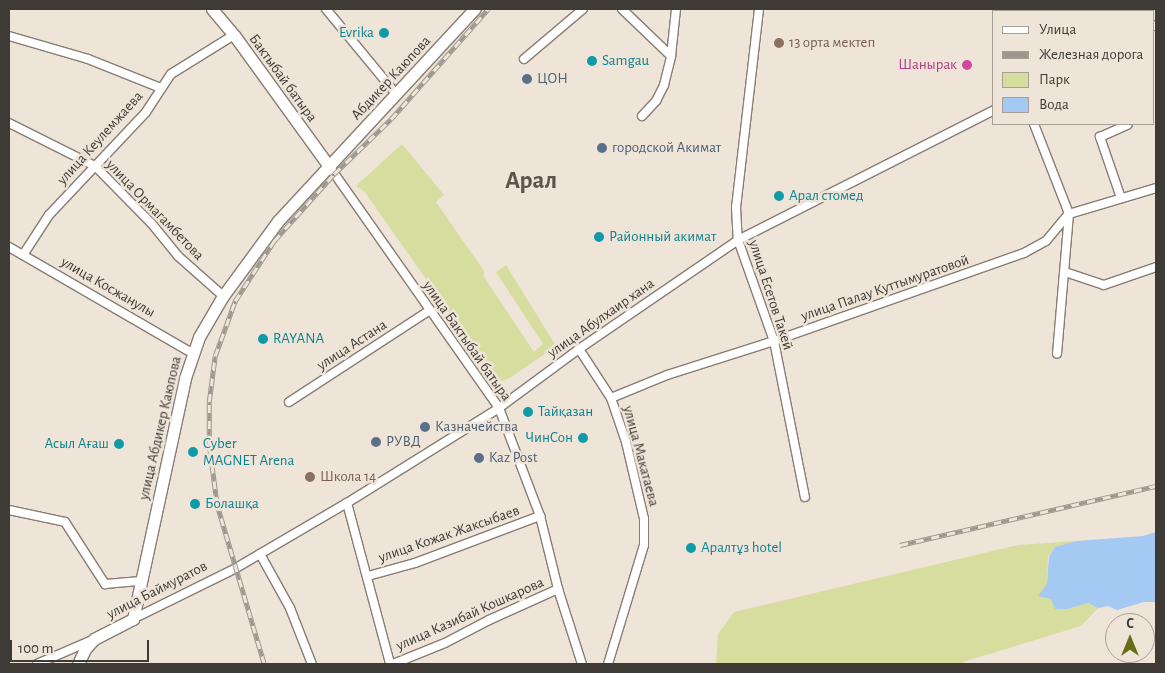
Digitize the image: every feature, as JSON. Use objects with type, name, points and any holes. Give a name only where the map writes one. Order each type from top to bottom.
[{"type":"street","name":"Бактыбай батыра","points":[[212,9],[234,35],[329,166]]},
{"type":"street","points":[[326,9],[396,94]]},
{"type":"street","points":[[524,59],[583,9]]},
{"type":"street","points":[[622,9],[671,56]]},
{"type":"street","points":[[642,116],[656,102],[664,85],[671,56],[676,9]]},
{"type":"street","name":"улица Есетов Такей","points":[[759,9],[736,207],[738,240],[774,341],[805,497]]},
{"type":"street","name":"Абдикер Каюпова","points":[[329,166],[472,10]]},
{"type":"street","name":"улица Кеулемжаева","points":[[23,255],[49,215],[146,112],[171,74],[234,35]]},
{"type":"street","points":[[9,36],[88,59],[162,88]]},
{"type":"street","name":"улица Абулхаир хана","points":[[236,568],[348,503],[499,408],[579,349],[738,240],[992,111]]},
{"type":"street","name":"улица Ормагамбетова","points":[[9,123],[95,166],[152,224],[178,256],[224,296]]},
{"type":"street","points":[[1034,125],[1070,214],[1057,353]]},
{"type":"street","points":[[1121,198],[1100,137],[1127,125]]},
{"type":"street","name":"улица Абдикер Каюпова","points":[[133,619],[192,353],[199,337],[224,296],[278,221],[329,166]]},
{"type":"street","name":"улица Бактыбай батыра","points":[[329,166],[499,408],[540,516],[558,589],[582,664]]},
{"type":"street","points":[[1070,214],[1121,198],[1155,191]]},
{"type":"street","name":"улица Палау Куттымуратовой","points":[[611,398],[667,375],[774,341],[1024,253],[1046,241],[1070,214]]},
{"type":"street","name":"улица Косжанулы","points":[[9,247],[192,353]]},
{"type":"street","points":[[1065,272],[1104,285],[1156,267]]},
{"type":"street","name":"улица Астана","points":[[289,402],[430,310]]},
{"type":"street","name":"улица Макатаева","points":[[579,349],[611,398],[626,442],[640,496],[644,545],[608,664]]},
{"type":"street","points":[[348,503],[390,664]]},
{"type":"street","points":[[9,510],[65,522],[105,584],[141,581]]},
{"type":"street","name":"улица Кожак Жаксыбаев","points":[[368,576],[415,563],[540,516]]},
{"type":"street","points":[[260,554],[290,608],[312,664]]},
{"type":"street","name":"улица Баймуратов","points":[[37,664],[94,640],[236,568]]},
{"type":"street","name":"улица Казибай Кошкарова","points":[[393,664],[445,643],[489,620],[558,589]]},
{"type":"street","points":[[78,664],[84,649],[94,640]]},
{"type":"green space","points":[[402,144],[444,195],[436,202],[484,271],[484,277],[534,352],[543,344],[496,272],[506,265],[556,346],[510,378],[501,381],[495,377],[364,191],[356,186]]},
{"type":"green space","points":[[1077,541],[1055,548],[1048,557],[1047,584],[1051,599],[1068,609],[1088,603],[1098,608],[1081,626],[963,662],[964,664],[716,664],[718,634],[734,612],[1018,545]]},
{"type":"water","points":[[1156,532],[1156,602],[1144,602],[1117,610],[1108,606],[1098,608],[1088,603],[1068,609],[1055,609],[1051,599],[1038,596],[1047,584],[1049,557],[1055,547],[1077,541],[1143,536]]},
{"type":"railway","points":[[264,664],[217,505],[209,445],[209,402],[215,356],[235,301],[274,241],[334,174],[391,119],[488,9]]},
{"type":"railway","points":[[900,545],[1156,486]]},
{"type":"place","name":"Evrika","points":[[384,33]]},
{"type":"place","name":"13 орта мектеп","points":[[779,43]]},
{"type":"place","name":"Samgau","points":[[592,61]]},
{"type":"place","name":"Шанырак","points":[[967,65]]},
{"type":"place","name":"ЦОН","points":[[527,79]]},
{"type":"place","name":"городской Акимат","points":[[602,148]]},
{"type":"place","name":"Арал стомед","points":[[779,196]]},
{"type":"place","name":"Районный акимат","points":[[599,237]]},
{"type":"place","name":"RAYANA","points":[[263,339]]},
{"type":"place","name":"Тайқазан","points":[[528,412]]},
{"type":"place","name":"Казначейства","points":[[425,427]]},
{"type":"place","name":"ЧинСон","points":[[583,438]]},
{"type":"place","name":"РУВД","points":[[376,442]]},
{"type":"place","name":"Асыл Ағаш","points":[[119,444]]},
{"type":"place","name":"Cyber MAGNET Arena","points":[[193,452]]},
{"type":"place","name":"Kaz Post","points":[[479,458]]},
{"type":"place","name":"Школа 14","points":[[310,477]]},
{"type":"place","name":"Болашқа","points":[[195,504]]},
{"type":"place","name":"Аралтұз hotel","points":[[691,548]]},
{"type":"district","name":"Арал","points":[[531,181]]}]
